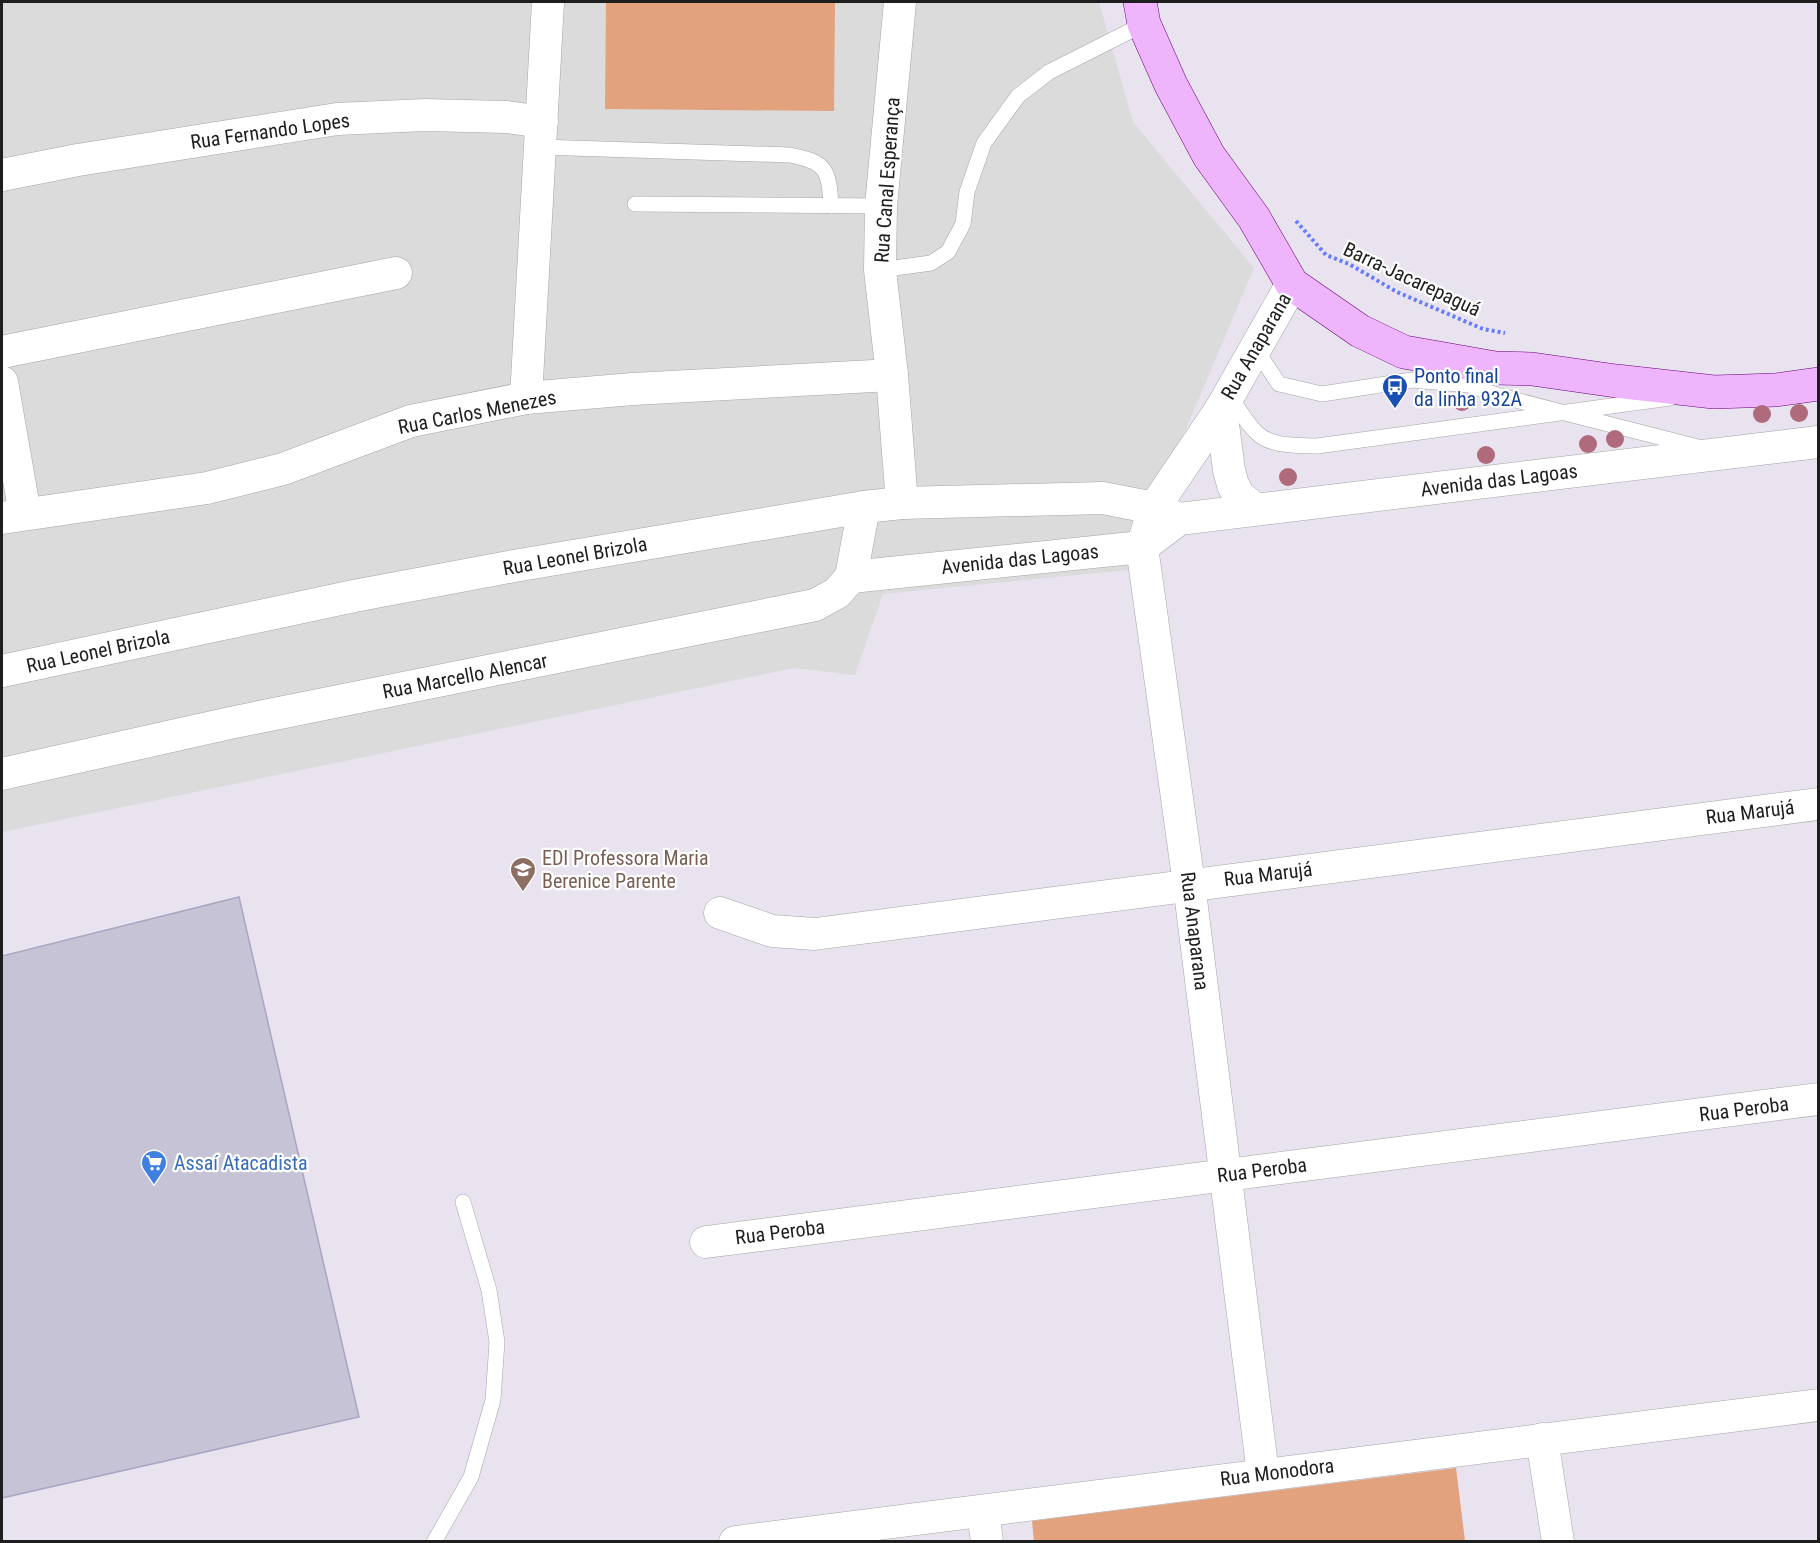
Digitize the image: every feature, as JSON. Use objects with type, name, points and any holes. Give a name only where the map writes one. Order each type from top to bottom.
[{"type":"main road","points":[[1142,13],[1171,85],[1209,156],[1254,218],[1292,284],[1360,331],[1404,352],[1495,368],[1532,369],[1714,392],[1775,390],[1818,384]]},
{"type":"street","points":[[526,398],[548,2]]},
{"type":"street","name":"Rua Canal Esperança","points":[[900,2],[882,206],[880,270],[892,375],[902,503]]},
{"type":"street","name":"Rua Fernando Lopes","points":[[2,175],[78,160],[337,119],[425,115],[507,117],[541,134]]},
{"type":"street","points":[[2,352],[396,273]]},
{"type":"street","name":"Rua Anaparana","points":[[1167,513],[1225,401],[1292,284]]},
{"type":"street","name":"Rua Carlos Menezes","points":[[14,516],[207,488],[283,469],[411,421],[526,398],[633,389],[892,375]]},
{"type":"street","points":[[2,382],[14,516]]},
{"type":"street","name":"Rua Anaparana","points":[[1225,401],[1229,470],[1233,485],[1239,496],[1255,508]]},
{"type":"street","name":"Avenida das Lagoas","points":[[851,577],[1142,547],[1167,513],[1255,508],[1818,442]]},
{"type":"street","name":"Rua Leonel Brizola","points":[[2,671],[354,596],[514,566],[864,507],[902,503],[1103,498],[1167,513]]},
{"type":"street","points":[[851,577],[864,507]]},
{"type":"street","name":"Rua Anaparana","points":[[1142,547],[1189,884],[1263,1474]]},
{"type":"street","name":"Rua Marcello Alencar","points":[[2,774],[230,723],[815,605],[837,593],[851,577]]},
{"type":"street","name":"Rua Marujá","points":[[720,913],[772,931],[814,934],[1818,804]]},
{"type":"street","name":"Rua Peroba","points":[[706,1242],[1818,1099]]},
{"type":"street","name":"Rua Monodora","points":[[735,1542],[985,1526],[1263,1474],[1818,1405]]},
{"type":"street","points":[[1542,1439],[1558,1542]]},
{"type":"lane","points":[[880,270],[931,263],[948,252],[963,224],[967,192],[984,143],[1018,96],[1049,72],[1142,13]]},
{"type":"lane","points":[[541,134],[799,157],[819,164],[826,174],[830,184],[831,206]]},
{"type":"lane","points":[[635,204],[882,206]]},
{"type":"lane","points":[[1255,348],[1279,384],[1322,394],[1412,380],[1469,385],[1497,395],[1725,453]]},
{"type":"lane","points":[[1225,401],[1257,433],[1268,440],[1300,445],[1336,444],[1714,392]]},
{"type":"lane","points":[[434,1542],[471,1478],[493,1400],[497,1342],[489,1290],[463,1202]]},
{"type":"path","name":"Barra-Jacarepaguá","points":[[1296,220],[1326,255],[1349,264],[1397,292],[1484,329],[1516,335]]},
{"type":"shaded area","points":[[2,2],[1099,2],[1133,122],[1254,268],[1185,431],[1154,497],[1138,569],[883,594],[855,675],[794,668],[2,832]]},
{"type":"shaded area","points":[[606,2],[835,2],[834,111],[605,109]]},
{"type":"shaded area","points":[[1456,1468],[1465,1541],[1034,1541],[1032,1521]]},
{"type":"building","name":"Assaí Atacadista","points":[[239,897],[359,1417],[2,1498],[2,956]]},
{"type":"place","name":"Ponto final da linha 932A","points":[[1395,410]]},
{"type":"place","name":"EDI Professora Maria Berenice Parente","points":[[523,893]]},
{"type":"place","name":"Assaí Atacadista","points":[[154,1186]]}]
